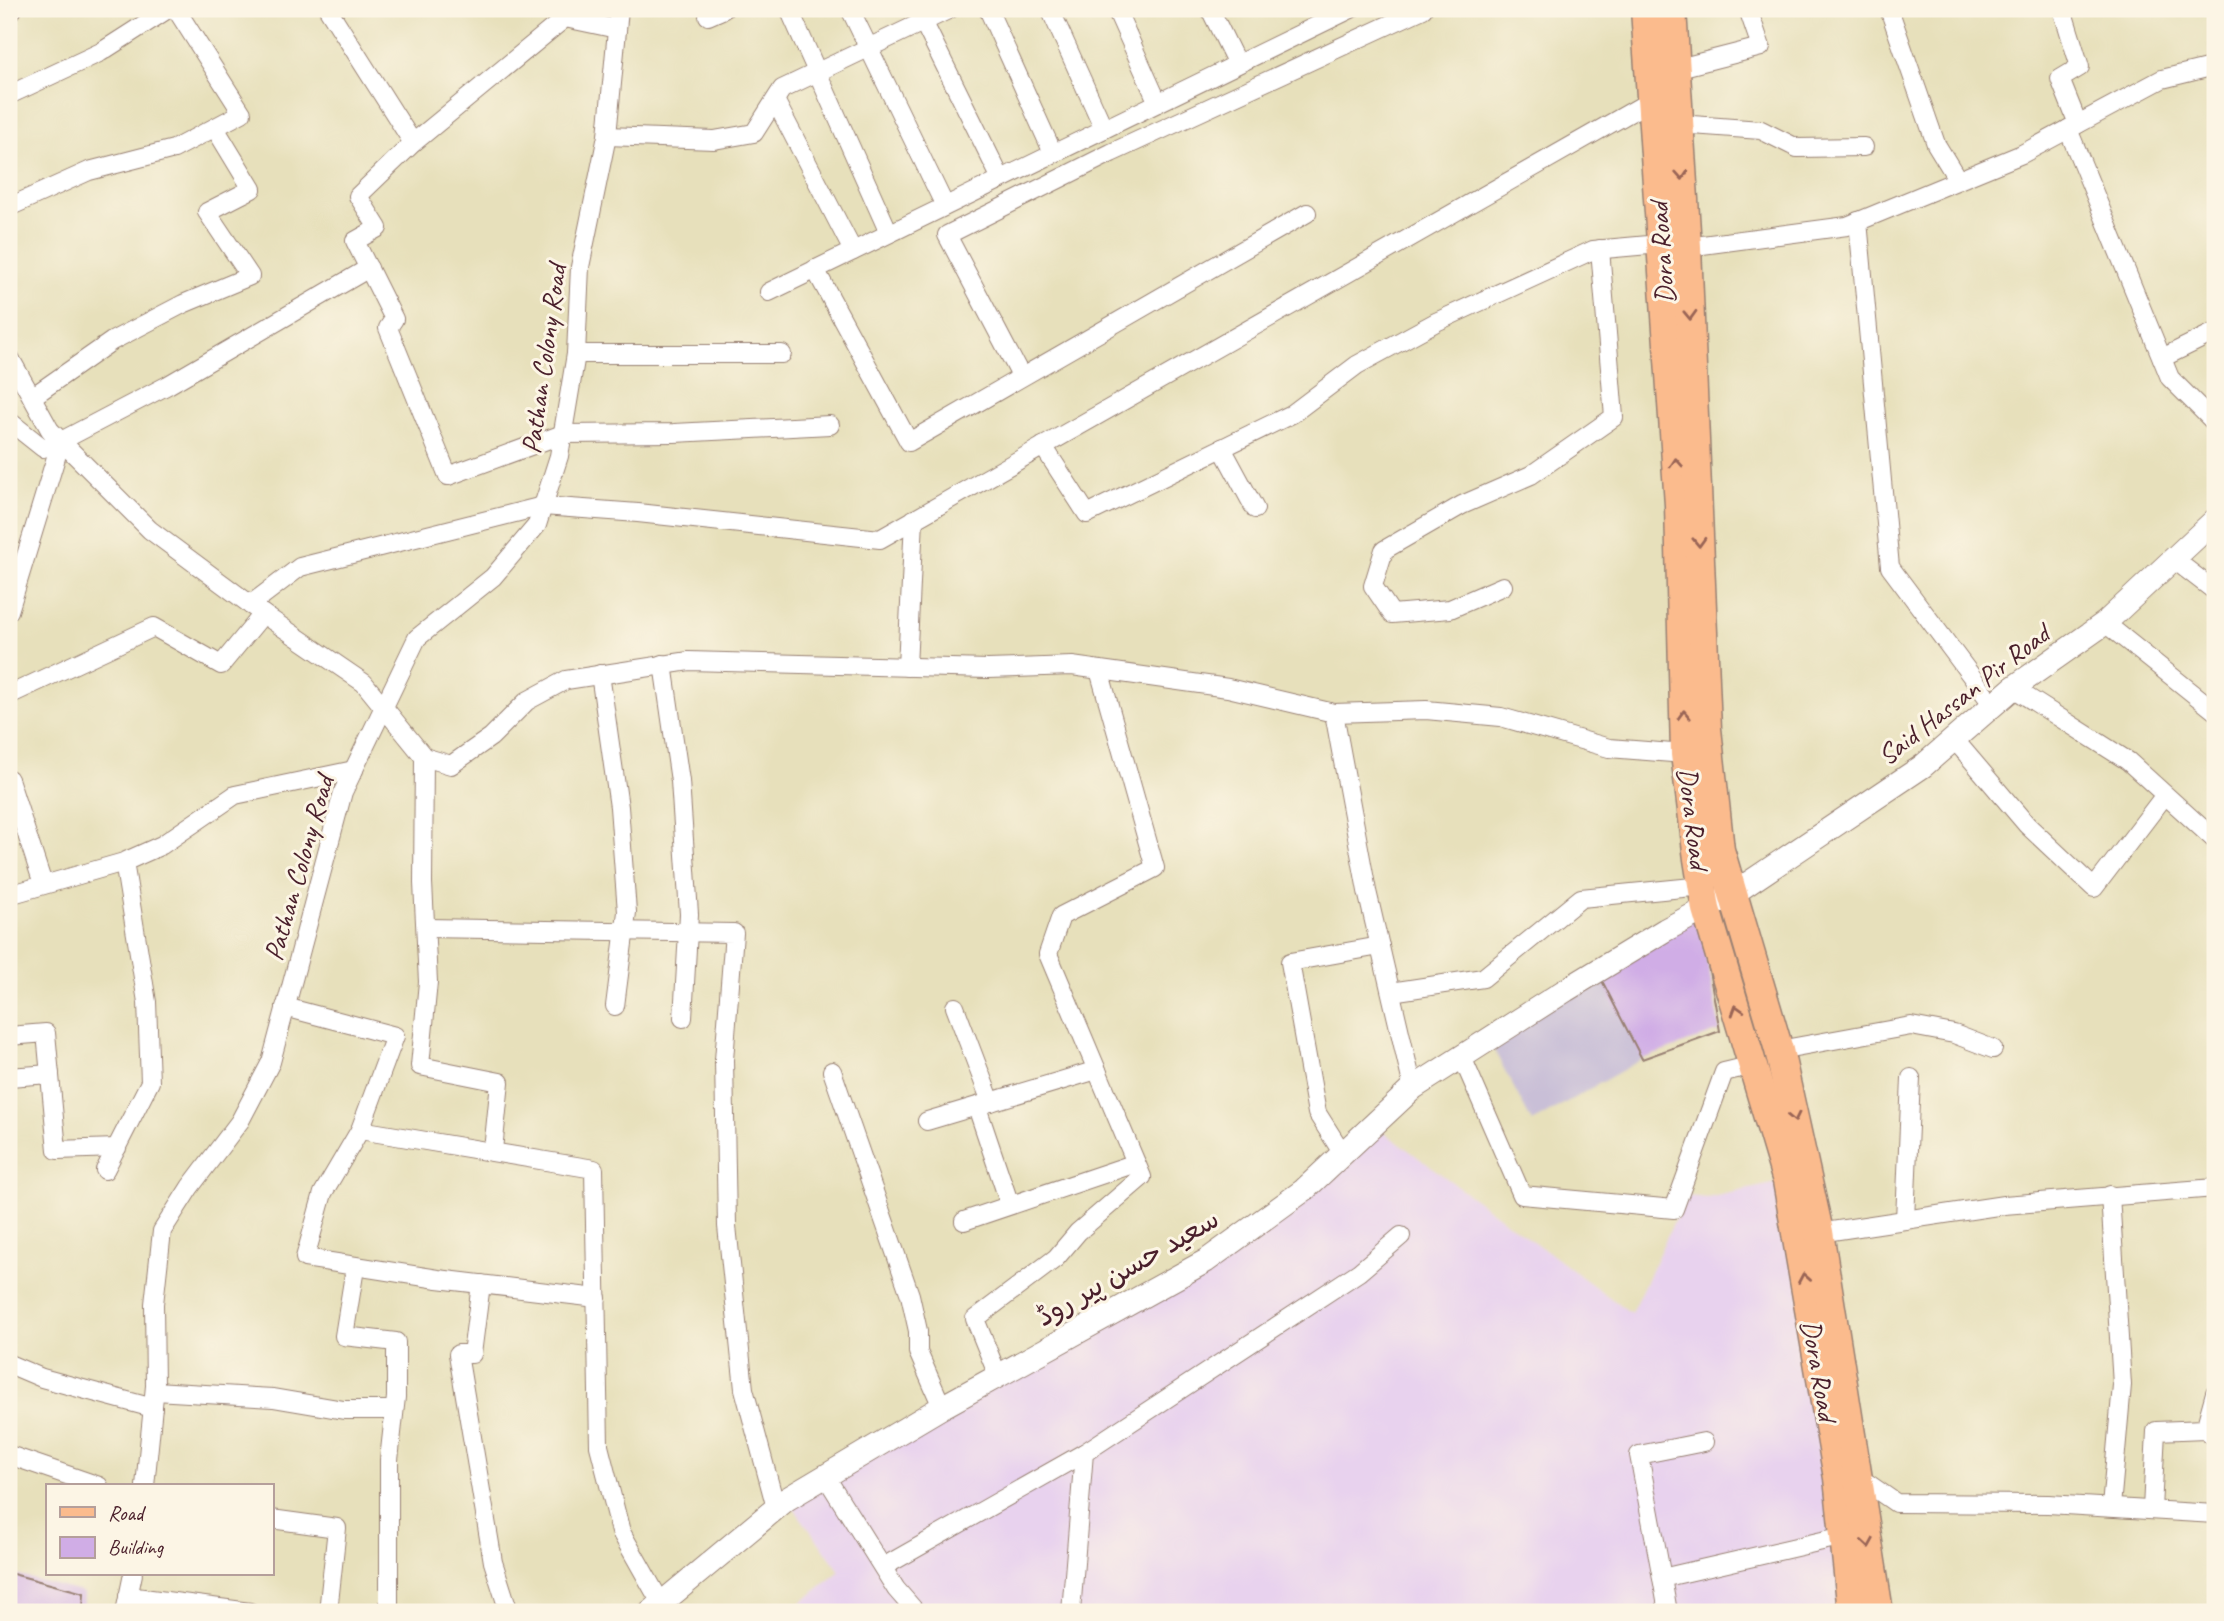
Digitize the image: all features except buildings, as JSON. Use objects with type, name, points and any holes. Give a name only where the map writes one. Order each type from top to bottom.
[{"type":"main road","name":"Dora Road","points":[[1645,9],[1652,100],[1674,245],[1685,754],[1704,897],[1787,1181],[1808,1234],[1847,1477],[1844,1536],[1852,1612]]},
{"type":"main road","points":[[1672,9],[1678,124],[1674,245],[1707,729],[1720,850],[1731,895],[1779,1051],[1808,1234]]},
{"type":"main road","points":[[1752,1059],[1779,1051]]},
{"type":"main road","points":[[1847,1477],[1879,1612]]},
{"type":"street","points":[[9,95],[101,52],[168,9]]},
{"type":"street","points":[[9,207],[89,172],[174,149],[243,113],[176,9]]},
{"type":"street","points":[[328,9],[413,143]]},
{"type":"street","name":"Pathan Colony Road","points":[[145,1484],[154,1399],[154,1304],[162,1231],[190,1187],[240,1121],[271,1062],[343,792],[417,638],[494,576],[537,525],[562,434],[576,354],[580,267],[607,136],[619,9]]},
{"type":"street","points":[[789,9],[889,233]]},
{"type":"street","points":[[850,9],[945,206]]},
{"type":"street","points":[[607,136],[714,140],[754,133],[782,89],[869,48],[920,15],[950,9]]},
{"type":"street","points":[[988,9],[1053,153]]},
{"type":"street","points":[[1050,9],[1104,129]]},
{"type":"street","points":[[1116,9],[1158,103]]},
{"type":"street","points":[[1210,9],[1237,64]]},
{"type":"street","points":[[769,292],[1237,64],[1314,17],[1351,9]]},
{"type":"street","points":[[1021,376],[947,235],[1111,153],[1423,9]]},
{"type":"street","points":[[1675,69],[1761,47],[1748,9]]},
{"type":"street","points":[[1889,9],[1936,144],[1958,180]]},
{"type":"street","points":[[2065,9],[2062,9],[2080,67],[2060,79],[2073,127],[2171,378],[2215,423]]},
{"type":"street","points":[[920,15],[1001,179]]},
{"type":"street","points":[[617,29],[565,18],[413,143],[358,196],[378,228],[355,241],[394,319],[388,328],[448,475],[562,434],[674,433],[830,425]]},
{"type":"street","points":[[1043,446],[1087,514],[1292,414],[1357,365],[1436,322],[1600,249],[1674,245],[1847,226],[2022,154],[2162,79],[2215,66]]},
{"type":"street","points":[[9,695],[154,627],[221,665],[257,609],[300,567],[543,506],[638,513],[880,539],[1652,100]]},
{"type":"street","points":[[776,102],[853,251]]},
{"type":"street","points":[[1678,124],[1761,130],[1797,148],[1864,147]]},
{"type":"street","points":[[32,397],[112,341],[183,304],[250,276],[207,212],[252,189],[215,128]]},
{"type":"street","points":[[815,269],[909,442],[1307,213]]},
{"type":"street","points":[[1858,221],[1890,566],[1993,705]]},
{"type":"street","points":[[1503,586],[1450,609],[1392,614],[1373,586],[1384,550],[1462,505],[1531,475],[1614,417],[1600,249]]},
{"type":"street","points":[[9,421],[43,448],[61,441],[168,385],[369,268]]},
{"type":"street","points":[[2162,358],[2215,332]]},
{"type":"street","points":[[576,354],[782,354]]},
{"type":"street","points":[[9,356],[50,430],[150,530],[257,609],[365,683],[424,757],[451,765],[491,737],[527,701],[566,680],[690,661],[907,667],[1072,666],[1228,688],[1334,713],[1426,710],[1501,717],[1609,748],[1685,754]]},
{"type":"street","points":[[9,611],[61,441]]},
{"type":"street","points":[[1222,448],[1255,509]]},
{"type":"street","points":[[907,667],[914,519]]},
{"type":"street","name":"Said Hassan Pir Road","points":[[1731,895],[1923,766],[2013,688],[2105,623],[2215,520]]},
{"type":"street","points":[[2172,558],[2215,591]]},
{"type":"street","points":[[2105,623],[2215,711]]},
{"type":"street","points":[[663,664],[680,781],[688,931],[683,1018]]},
{"type":"street","points":[[998,1376],[975,1319],[1056,1258],[1078,1232],[1142,1177],[1048,954],[1061,916],[1155,868],[1099,670]]},
{"type":"street","points":[[600,674],[619,807],[627,912],[615,1006]]},
{"type":"street","points":[[2013,688],[2128,761],[2215,840]]},
{"type":"street","points":[[1334,713],[1380,946],[1413,1088]]},
{"type":"street","points":[[1954,740],[2027,825],[2094,888],[2165,795]]},
{"type":"street","points":[[424,757],[428,982],[419,1066],[500,1082],[493,1150]]},
{"type":"street","points":[[9,895],[124,862],[162,845],[235,795],[354,770]]},
{"type":"street","points":[[9,779],[43,884]]},
{"type":"street","points":[[105,1170],[150,1082],[147,1002],[124,862]]},
{"type":"street","name":"سعید حسن پیر روڈ","points":[[659,1610],[776,1508],[942,1407],[1206,1261],[1304,1190],[1413,1088],[1665,930],[1704,897],[1731,895]]},
{"type":"street","points":[[1391,992],[1483,978],[1581,898],[1704,897]]},
{"type":"street","points":[[426,928],[625,929],[734,933],[724,1060],[727,1226],[744,1388],[776,1508]]},
{"type":"street","points":[[1343,1154],[1317,1113],[1290,962],[1380,946]]},
{"type":"street","points":[[285,1007],[395,1036],[360,1130],[323,1193],[305,1258],[355,1268],[597,1298]]},
{"type":"street","points":[[955,1007],[1010,1205]]},
{"type":"street","points":[[1779,1051],[1911,1026],[1954,1034],[1993,1049]]},
{"type":"street","points":[[9,1034],[46,1033],[57,1150],[117,1148]]},
{"type":"street","points":[[1462,1057],[1522,1195],[1674,1209],[1724,1072],[1752,1059]]},
{"type":"street","points":[[927,1121],[1097,1070]]},
{"type":"street","points":[[832,1071],[910,1295],[918,1331],[918,1352],[942,1407]]},
{"type":"street","points":[[9,1077],[50,1074]]},
{"type":"street","points":[[1905,1220],[1912,1078]]},
{"type":"street","points":[[360,1130],[493,1150],[594,1169],[599,1446],[621,1532],[659,1610]]},
{"type":"street","points":[[964,1221],[1136,1163]]},
{"type":"street","points":[[1808,1234],[2004,1205],[2215,1188]]},
{"type":"street","points":[[2110,1195],[2122,1385],[2111,1507]]},
{"type":"street","points":[[883,1567],[1084,1453],[1359,1272],[1401,1237]]},
{"type":"street","points":[[355,1268],[344,1336],[396,1342],[389,1460],[389,1612]]},
{"type":"street","points":[[481,1284],[472,1354],[458,1354],[493,1562],[509,1612]]},
{"type":"street","points":[[9,1364],[42,1378],[154,1399],[273,1398],[344,1410],[394,1410]]},
{"type":"street","points":[[2152,1509],[2156,1431],[2210,1433],[2215,1393]]},
{"type":"street","points":[[1668,1612],[1639,1455],[1704,1442]]},
{"type":"street","points":[[1071,1612],[1084,1453]]},
{"type":"street","points":[[9,1455],[93,1484]]},
{"type":"street","points":[[826,1477],[883,1567],[916,1612]]},
{"type":"street","points":[[1847,1477],[1896,1503],[2111,1507],[2215,1514]]},
{"type":"street","points":[[273,1519],[337,1528],[328,1612]]},
{"type":"street","points":[[1662,1578],[1844,1536]]},
{"type":"street","points":[[132,1576],[127,1604],[250,1612]]},
{"type":"shaded area","points":[[1597,971],[1642,1059],[1532,1122],[1493,1048]]},
{"type":"shaded area","points":[[1374,1125],[1631,1313],[1686,1196],[1707,1198],[1787,1181],[1852,1612],[802,1612],[797,1606],[840,1571],[787,1499],[1206,1261]]}]
